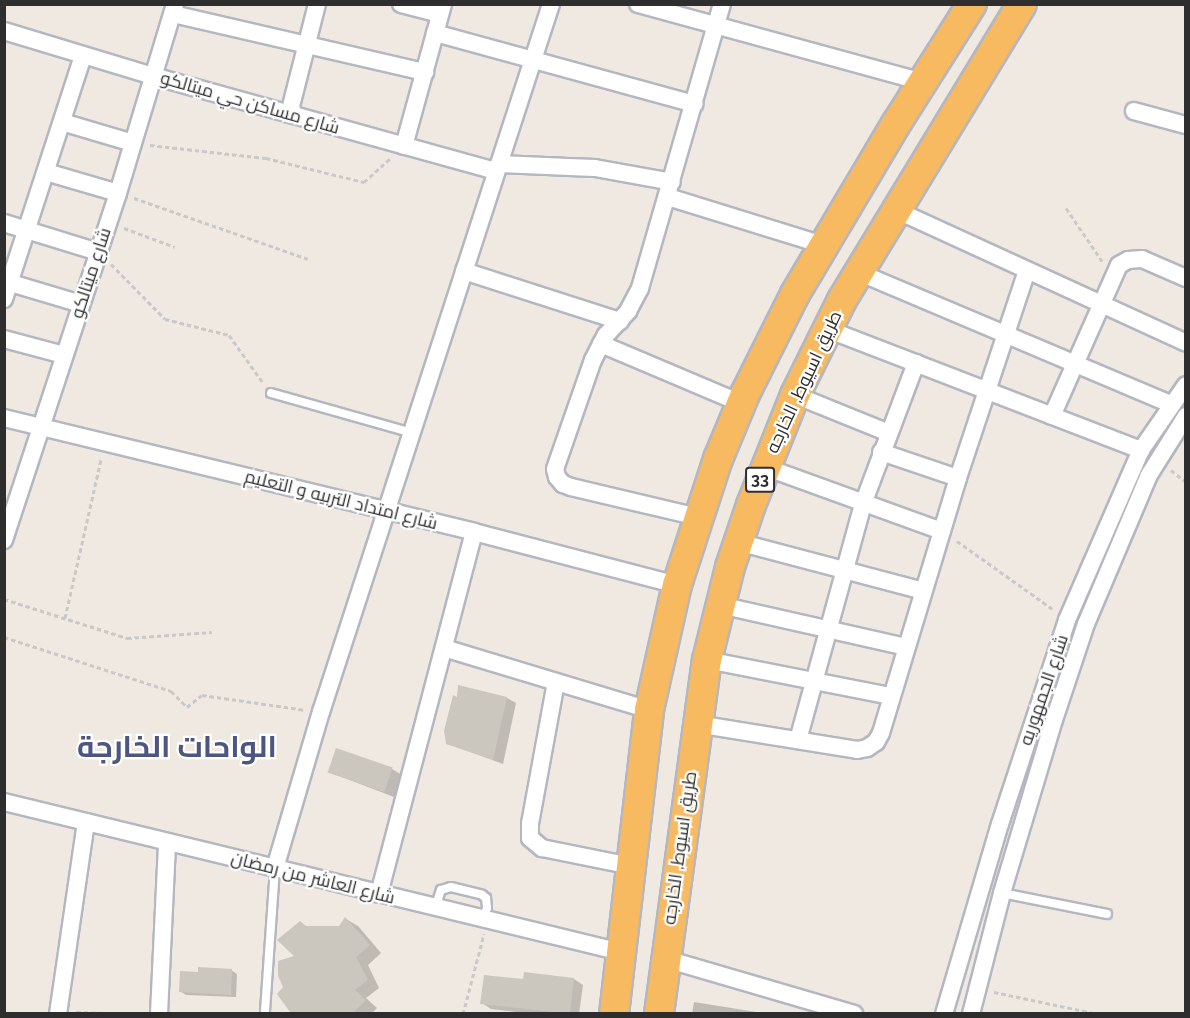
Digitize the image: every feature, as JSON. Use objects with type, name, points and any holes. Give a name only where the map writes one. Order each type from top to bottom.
[{"type":"highway","points":[[614,1014],[649,710],[677,585],[698,517],[741,402],[769,344],[823,245],[972,4]]},
{"type":"highway","name":"طريق اسيوط, الخارجه","points":[[659,1014],[707,660],[738,542],[765,467],[795,395],[827,329],[858,272],[1022,4]]},
{"type":"street","points":[[289,114],[317,4]]},
{"type":"street","points":[[401,4],[441,9],[404,146]]},
{"type":"street","points":[[275,868],[321,712],[551,4]]},
{"type":"street","points":[[698,517],[571,487],[557,477],[555,469],[601,344],[620,321],[640,288],[723,4]]},
{"type":"street","points":[[646,6],[923,82]]},
{"type":"street","points":[[174,9],[306,45],[424,72]]},
{"type":"street","name":"شارع ميتالكو","points":[[4,540],[118,193],[174,9]]},
{"type":"street","name":"شارع مساكن حي ميتالكو","points":[[4,31],[83,56],[404,146],[497,167],[595,168],[670,190],[823,245]]},
{"type":"street","points":[[435,33],[694,104]]},
{"type":"street","points":[[4,299],[7,282],[27,230],[83,56]]},
{"type":"street","points":[[1134,111],[1185,125]]},
{"type":"street","points":[[62,122],[133,143]]},
{"type":"street","points":[[46,172],[118,193]]},
{"type":"street","points":[[896,210],[1185,343]]},
{"type":"street","points":[[4,223],[98,252]]},
{"type":"street","points":[[1052,416],[1113,276],[1124,261],[1142,259],[1185,276]]},
{"type":"street","points":[[697,724],[856,750],[867,748],[876,742],[881,733],[958,478],[1027,271]]},
{"type":"street","points":[[464,272],[620,321]]},
{"type":"street","points":[[858,272],[1172,404]]},
{"type":"street","points":[[7,282],[81,304]]},
{"type":"street","points":[[827,329],[1141,450]]},
{"type":"street","points":[[4,339],[64,355]]},
{"type":"street","points":[[601,344],[741,402]]},
{"type":"street","points":[[798,740],[863,504],[916,363]]},
{"type":"street","name":"شارع الجمهوريه","points":[[944,1014],[1035,714],[1067,620],[1141,450],[1185,385]]},
{"type":"street","points":[[795,395],[889,433]]},
{"type":"street","name":"شارع الجمهوريه","points":[[971,1014],[1002,893],[1054,720],[1086,624],[1158,457],[1185,416]]},
{"type":"street","name":"شارع امتداد التربيه و التعليم","points":[[4,418],[474,532],[677,585]]},
{"type":"street","points":[[881,452],[958,478]]},
{"type":"street","points":[[765,467],[942,531]]},
{"type":"street","points":[[379,894],[474,532]]},
{"type":"street","points":[[1103,537],[1119,544]]},
{"type":"street","points":[[738,542],[923,591]]},
{"type":"street","points":[[720,605],[906,647]]},
{"type":"street","points":[[444,648],[649,710]]},
{"type":"street","points":[[707,660],[891,696]]},
{"type":"street","points":[[556,682],[530,823],[531,838],[542,848],[631,866]]},
{"type":"street","points":[[1035,714],[1054,720]]},
{"type":"street","name":"شارع العاشر من رمضان","points":[[4,802],[621,952]]},
{"type":"street","points":[[58,1012],[86,822]]},
{"type":"street","points":[[159,1014],[167,842]]},
{"type":"street","points":[[981,887],[1002,893]]},
{"type":"street","points":[[666,959],[854,1014]]},
{"type":"lane","points":[[271,393],[412,433]]},
{"type":"lane","points":[[265,1011],[275,868]]},
{"type":"lane","points":[[435,908],[441,890],[446,887],[462,890],[486,898],[485,920]]},
{"type":"lane","points":[[1002,893],[1107,914]]},
{"type":"path","points":[[133,143],[266,158],[364,182],[404,146]]},
{"type":"path","points":[[118,193],[308,259]]},
{"type":"path","points":[[1066,208],[1113,276]]},
{"type":"path","points":[[108,222],[175,247]]},
{"type":"path","points":[[98,252],[165,319],[228,335],[271,393]]},
{"type":"path","points":[[64,618],[105,443]]},
{"type":"path","points":[[942,531],[1067,620]]},
{"type":"path","points":[[4,599],[127,638],[212,632]]},
{"type":"path","points":[[4,637],[171,692],[187,707],[201,695],[321,712]]},
{"type":"path","points":[[463,1014],[485,920]]},
{"type":"path","points":[[978,989],[1098,1014]]},
{"type":"path","points":[[58,1012],[137,1014]]},
{"type":"building","points":[[458,685],[507,697],[493,760],[446,744],[444,731],[453,695],[457,697]]},
{"type":"building","points":[[336,748],[393,768],[384,792],[328,773]]},
{"type":"building","points":[[345,917],[370,945],[356,957],[368,980],[355,990],[366,1000],[352,1014],[290,1012],[277,994],[283,987],[278,976],[278,961],[294,956],[277,940],[300,921],[306,926],[339,926]]},
{"type":"building","points":[[198,967],[232,969],[231,995],[179,992],[180,971],[198,972]]},
{"type":"building","points":[[524,972],[574,978],[570,1014],[480,1004],[484,975],[523,979]]},
{"type":"district","name":"الواحات الخارجة","points":[[177,747]]}]
